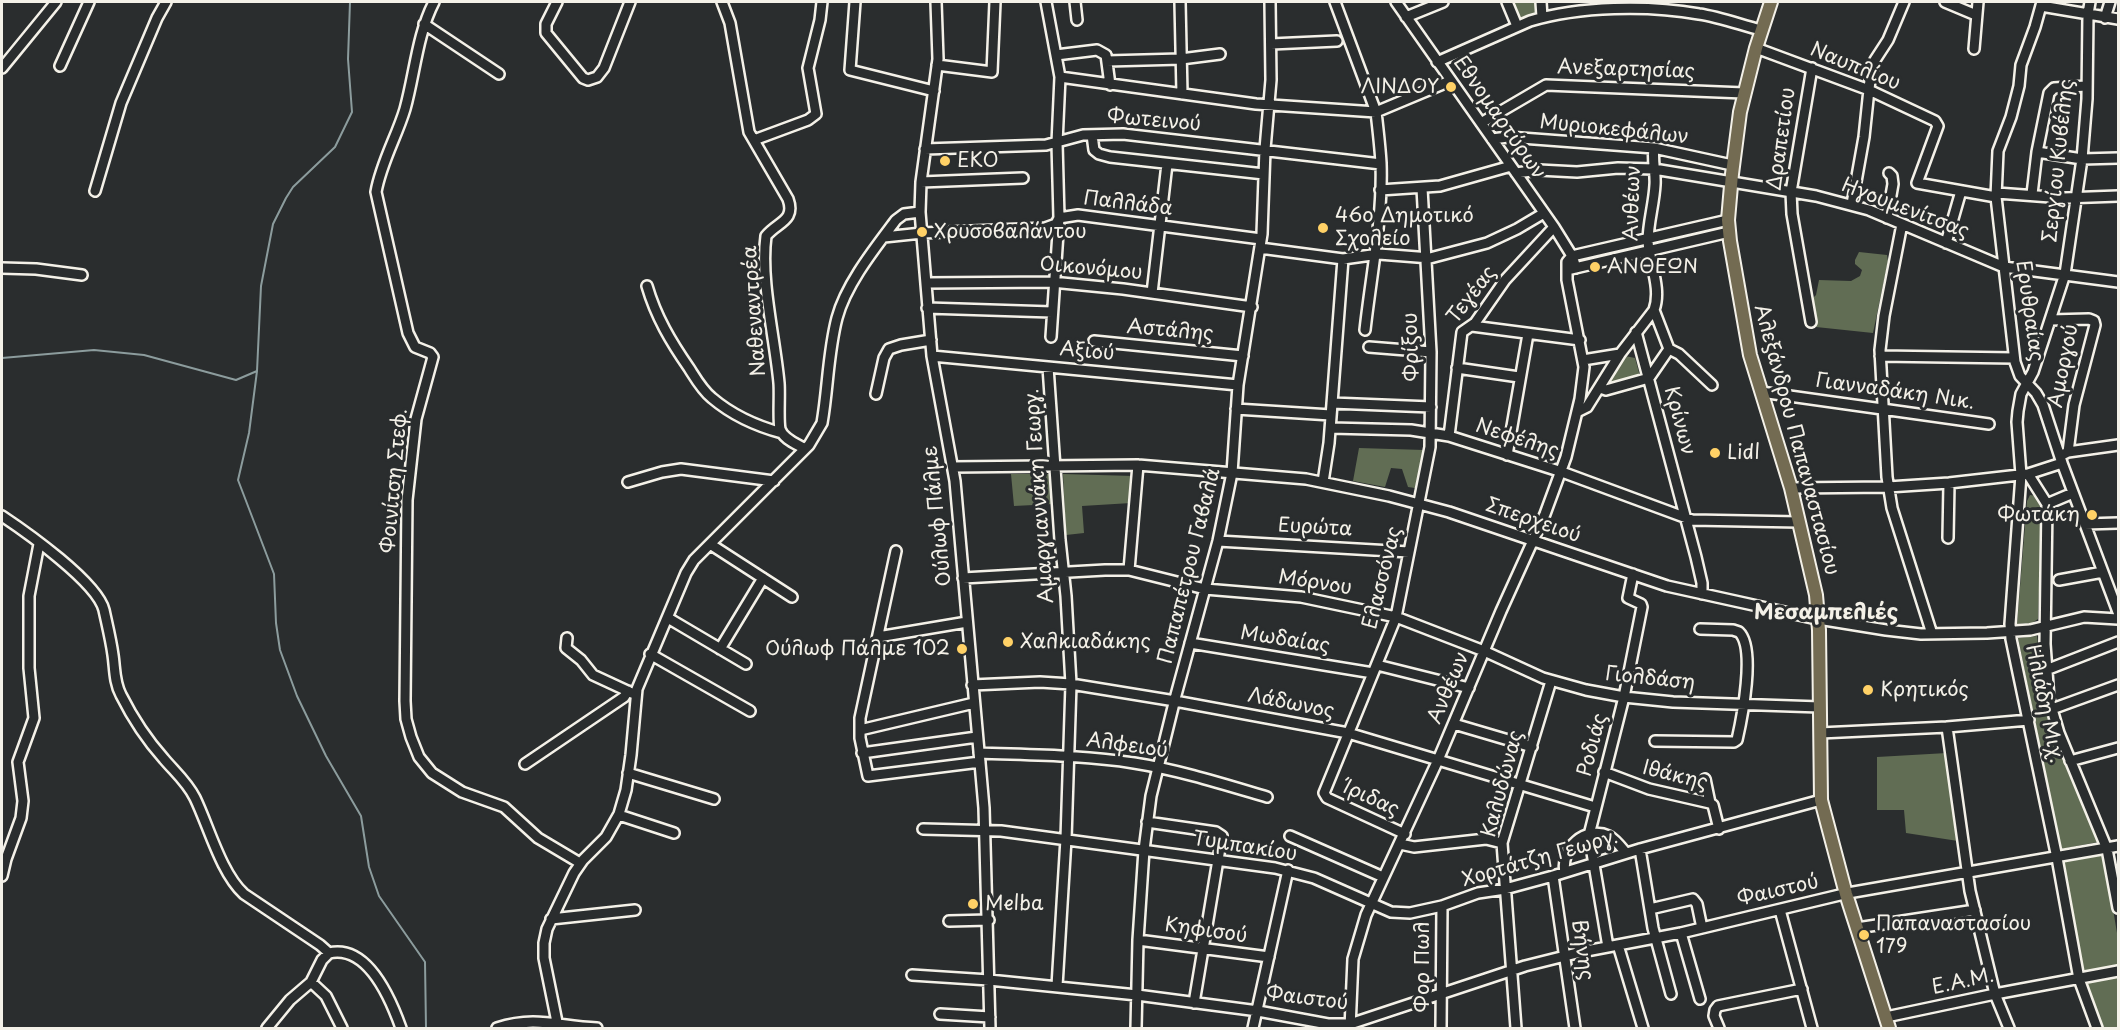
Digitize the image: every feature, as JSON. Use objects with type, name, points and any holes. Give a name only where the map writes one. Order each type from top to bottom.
[{"type":"main road","name":"Αλεξάνδρου Παπαναστασίου","points":[[1771,2],[1744,93],[1732,165],[1729,226],[1745,334],[1791,488],[1812,575],[1819,619],[1821,800],[1857,928],[1887,1023]]},
{"type":"street","points":[[60,66],[89,2]]},
{"type":"street","points":[[95,191],[121,103],[154,24],[166,2]]},
{"type":"street","name":"Φοινίτση Στεφ.","points":[[434,2],[424,24],[407,100],[376,192],[408,333],[416,348],[430,353],[433,357],[416,419],[407,500],[406,719],[419,758],[432,773],[468,795],[504,807],[538,838],[580,863]]},
{"type":"street","points":[[557,2],[546,24],[546,33],[583,78],[588,80],[603,71],[630,2]]},
{"type":"street","name":"Ναθεναντρέα","points":[[722,2],[730,23],[748,127],[790,206],[786,220],[769,232],[765,243],[782,433]]},
{"type":"street","points":[[753,140],[808,120],[816,114],[808,72],[822,2]]},
{"type":"street","points":[[855,2],[850,70],[934,91]]},
{"type":"street","name":"Ούλωφ Πάλμε","points":[[936,2],[937,65],[921,182],[920,212],[932,356],[953,467],[986,830],[990,1029]]},
{"type":"street","points":[[937,65],[992,72],[995,2]]},
{"type":"street","points":[[1046,2],[1060,77],[1059,218],[1051,337]]},
{"type":"street","points":[[1075,2],[1077,20]]},
{"type":"street","points":[[1180,2],[1182,94]]},
{"type":"street","name":"Παπαπέτρου Γαβαλά","points":[[1136,1029],[1138,940],[1147,822],[1157,767],[1218,541],[1232,473],[1238,385],[1261,244],[1269,105],[1270,2]]},
{"type":"street","points":[[1335,2],[1376,112],[1381,164],[1365,330]]},
{"type":"street","name":"Εθνομαρτύρων","points":[[1396,2],[1554,227],[1571,257],[1571,269]]},
{"type":"street","points":[[1406,17],[1443,2]]},
{"type":"street","points":[[1507,2],[1517,26]]},
{"type":"street","points":[[1541,2],[1542,17]]},
{"type":"street","points":[[1852,204],[1875,60],[1888,40],[1904,2]]},
{"type":"street","points":[[1945,2],[1976,15]]},
{"type":"street","points":[[1974,49],[1978,2]]},
{"type":"street","points":[[2105,18],[2110,2]]},
{"type":"street","points":[[2,69],[52,3]]},
{"type":"street","points":[[2042,4],[2089,8],[2105,18],[2118,20]]},
{"type":"street","name":"Ερυθραίας","points":[[2042,4],[2021,65],[2012,117],[1998,152],[1996,195],[2014,358],[2018,372],[2043,405],[2118,612]]},
{"type":"street","points":[[1437,62],[1542,17],[1611,8],[1676,7],[1761,30]]},
{"type":"street","name":"Σεργίου Κυβέλης","points":[[2027,383],[2033,372],[2065,274],[2082,159],[2089,8]]},
{"type":"street","points":[[424,24],[499,74]]},
{"type":"street","points":[[1271,44],[1337,41]]},
{"type":"street","name":"Ναυπλίου","points":[[1756,48],[1869,90],[1935,122],[1938,126],[1917,183],[1961,191]]},
{"type":"street","points":[[1056,55],[1098,50],[1105,53],[1110,84]]},
{"type":"street","points":[[1107,61],[1220,54]]},
{"type":"street","name":"Δραπετίου","points":[[1811,322],[1792,214],[1791,192],[1812,68]]},
{"type":"street","points":[[1060,77],[1269,105],[1376,112],[1450,81]]},
{"type":"street","name":"Ανεξαρτησίας","points":[[1481,123],[1546,85],[1744,93]]},
{"type":"street","points":[[2032,194],[2037,152],[2050,90],[2086,86]]},
{"type":"street","points":[[1092,135],[1094,150],[1099,154],[1264,174]]},
{"type":"street","name":"Φωτεινού","points":[[925,148],[1037,146],[1092,135],[1140,135],[1381,164]]},
{"type":"street","name":"Μυριοκεφάλων","points":[[1492,139],[1508,137],[1654,148],[1732,165]]},
{"type":"street","name":"Ανθέων","points":[[1654,148],[1655,187],[1648,238],[1655,278],[1656,305],[1654,310]]},
{"type":"street","points":[[2037,152],[2082,159],[2118,158]]},
{"type":"street","points":[[1152,293],[1167,164]]},
{"type":"street","name":"Ηγουμενίτσας","points":[[1380,190],[1450,184],[1513,170],[1585,172],[1618,168],[1654,169],[1852,204],[2004,267],[2118,282]]},
{"type":"street","points":[[1887,218],[1893,184],[1889,173]]},
{"type":"street","points":[[921,182],[1023,178]]},
{"type":"street","name":"Φρίξου","points":[[1419,503],[1432,432],[1431,352],[1422,188]]},
{"type":"street","points":[[1946,243],[1961,191],[1996,195],[2032,194],[2075,198],[2118,196]]},
{"type":"street","points":[[563,1025],[544,953],[544,939],[551,919],[580,863],[606,837],[619,815],[628,773],[632,693],[668,618],[690,565],[774,481],[815,436],[822,423],[838,313],[862,269],[899,217],[908,213],[920,212]]},
{"type":"street","name":"Παλλάδα","points":[[884,237],[922,233],[1045,228],[1056,224],[1059,218],[1078,215],[1160,226],[1343,259],[1374,254],[1426,258],[1487,243],[1544,213]]},
{"type":"street","points":[[1902,224],[1884,316],[1880,356],[1888,487],[1892,508],[1932,634]]},
{"type":"street","points":[[1571,257],[1648,238],[1729,226]]},
{"type":"street","points":[[1571,269],[1649,250],[1729,226]]},
{"type":"street","name":"Τεγέας","points":[[1449,436],[1456,368],[1463,330],[1478,321],[1505,280],[1554,227]]},
{"type":"street","points":[[1323,482],[1331,428],[1343,259]]},
{"type":"street","points":[[2,268],[36,269],[82,275]]},
{"type":"street","name":"Ανθέων","points":[[1350,1026],[1354,951],[1371,903],[1405,834],[1454,724],[1562,472],[1583,379],[1583,360],[1571,269]]},
{"type":"street","name":"Οικονόμου","points":[[926,283],[1054,282],[1252,307]]},
{"type":"street","points":[[647,286],[662,327],[705,392],[723,407],[765,429],[782,433],[805,449]]},
{"type":"street","points":[[927,308],[1052,312]]},
{"type":"street","points":[[1577,412],[1587,407],[1620,354],[1654,310],[1669,349],[1679,354],[1712,385]]},
{"type":"street","name":"Αμοργού","points":[[2050,320],[2089,319],[2094,321],[2063,457]]},
{"type":"street","points":[[1472,326],[1580,340]]},
{"type":"street","name":"Κρίνων","points":[[1636,332],[1686,518]]},
{"type":"street","points":[[1507,455],[1528,334]]},
{"type":"street","points":[[876,394],[884,358],[889,349],[930,340]]},
{"type":"street","name":"Αστάλης","points":[[1094,341],[1244,356]]},
{"type":"street","points":[[1369,347],[1431,352]]},
{"type":"street","points":[[1600,388],[1606,390],[1649,378],[1669,349]]},
{"type":"street","points":[[1583,360],[1620,354]]},
{"type":"street","name":"Αξιού","points":[[932,356],[1238,385]]},
{"type":"street","points":[[1880,356],[2014,358]]},
{"type":"street","name":"Αμαργιαννάκη Γεωργ.","points":[[1048,367],[1071,684],[1066,839],[1057,986]]},
{"type":"street","points":[[1456,368],[1519,377]]},
{"type":"street","name":"Ηλιάδη Μιχ.","points":[[2027,383],[2022,394],[2017,422],[2024,475],[2010,631],[2057,858],[2079,979],[2097,1029]]},
{"type":"street","name":"Γιανναδάκη Νικ.","points":[[1761,392],[1989,423]]},
{"type":"street","points":[[1332,403],[1431,407]]},
{"type":"street","points":[[1236,409],[1331,415]]},
{"type":"street","name":"Νεφέλης","points":[[1331,428],[1432,432],[1449,436],[1562,472],[1686,518],[1704,521],[1799,522]]},
{"type":"street","points":[[1791,488],[1888,487],[2024,475],[2063,457],[2118,446]]},
{"type":"street","points":[[1129,570],[1138,465]]},
{"type":"street","name":"Σπερχειού","points":[[953,467],[1138,465],[1292,477],[1323,482],[1419,503],[1534,539],[1633,574],[1702,594],[1819,619],[1886,630],[1932,634],[2010,631],[2084,617],[2118,619]]},
{"type":"street","points":[[628,482],[677,469],[774,481]]},
{"type":"street","points":[[2024,475],[2047,504],[2046,670],[2052,709],[2070,761],[2107,849],[2118,908]]},
{"type":"street","points":[[1948,538],[1949,483]]},
{"type":"street","points":[[2047,504],[2073,493]]},
{"type":"street","name":"Ελασσόνας","points":[[1324,794],[1396,617],[1419,503]]},
{"type":"street","points":[[2,516],[29,534],[70,569],[100,601],[112,648],[119,692],[149,740],[189,787],[235,885],[244,894],[329,953]]},
{"type":"street","points":[[1686,518],[1702,583],[1702,594]]},
{"type":"street","points":[[2085,524],[2118,523]]},
{"type":"street","name":"Ευρώτα","points":[[1218,541],[1409,552]]},
{"type":"street","points":[[2,876],[22,813],[18,762],[34,717],[29,668],[29,596],[39,544]]},
{"type":"street","points":[[710,544],[792,597]]},
{"type":"street","points":[[896,550],[860,718],[862,753],[977,737]]},
{"type":"street","name":"Μόρνου","points":[[963,578],[1129,570],[1205,589],[1301,597],[1396,617],[1484,651]]},
{"type":"street","points":[[2059,580],[2103,572]]},
{"type":"street","name":"Ροδιάς","points":[[1608,947],[1589,835],[1624,697],[1642,607],[1641,604],[1628,598],[1633,574]]},
{"type":"street","points":[[720,649],[763,578]]},
{"type":"street","points":[[668,618],[746,664]]},
{"type":"street","points":[[878,637],[967,622]]},
{"type":"street","points":[[1655,741],[1736,741],[1745,705],[1747,647],[1743,634],[1733,630],[1700,629]]},
{"type":"street","points":[[567,638],[566,648],[581,660],[592,674],[632,693]]},
{"type":"street","points":[[2046,670],[2118,642]]},
{"type":"street","name":"Μωδαίας","points":[[1190,643],[1375,669],[1469,688]]},
{"type":"street","name":"Γιολδάση","points":[[1484,651],[1551,681],[1624,697],[1673,702],[1820,707]]},
{"type":"street","points":[[650,654],[750,711]]},
{"type":"street","name":"Καλυδώνας","points":[[1516,1029],[1502,843],[1551,681]]},
{"type":"street","name":"Λάδωνος","points":[[972,685],[1040,682],[1071,684],[1348,733],[1595,807]]},
{"type":"street","points":[[2052,709],[2118,685]]},
{"type":"street","points":[[525,764],[632,693]]},
{"type":"street","points":[[860,730],[974,703]]},
{"type":"street","points":[[1820,733],[1947,727],[2029,720]]},
{"type":"street","points":[[1454,724],[1532,747]]},
{"type":"street","points":[[1947,727],[1967,874],[1995,994],[2009,1029]]},
{"type":"street","points":[[2070,761],[2118,748]]},
{"type":"street","name":"Αλφειού","points":[[862,753],[868,776],[979,758],[1069,757],[1157,767],[1266,796]]},
{"type":"street","name":"Ιθάκης","points":[[1604,772],[1648,789],[1710,803],[1713,805],[1719,829]]},
{"type":"street","points":[[628,773],[714,799]]},
{"type":"street","points":[[1705,779],[1710,803]]},
{"type":"street","name":"Ίριδας","points":[[1324,794],[1327,798],[1405,834]]},
{"type":"street","name":"Χορτάτζη Γεωργ.","points":[[1371,903],[1391,912],[1400,913],[1442,906],[1478,893],[1505,889],[1553,876],[1640,849],[1821,800]]},
{"type":"street","points":[[619,815],[674,833]]},
{"type":"street","points":[[1147,822],[1220,833],[1223,840],[1194,1003]]},
{"type":"street","name":"Τυμπακίου","points":[[923,828],[986,830],[1066,839],[1288,870],[1331,885],[1371,903]]},
{"type":"street","points":[[1565,872],[1567,851],[1573,843],[1589,835],[1603,834],[1610,837],[1626,853]]},
{"type":"street","points":[[1290,836],[1383,877]]},
{"type":"street","name":"Ίριδας","points":[[1400,844],[1414,847],[1486,840],[1502,843]]},
{"type":"street","name":"Φαιστού","points":[[912,975],[1057,986],[1137,995],[1350,1026],[1441,994],[1564,956],[1682,933],[1847,894],[2118,846]]},
{"type":"street","points":[[1640,849],[1655,938],[1671,994]]},
{"type":"street","points":[[1253,1029],[1288,870]]},
{"type":"street","name":"Βήνης","points":[[1553,876],[1575,1029]]},
{"type":"street","points":[[1650,909],[1693,899],[1697,904],[1702,928]]},
{"type":"street","name":"Φορ Πωλ","points":[[1441,1029],[1442,906]]},
{"type":"street","points":[[551,919],[635,910]]},
{"type":"street","points":[[1780,910],[1812,1029]]},
{"type":"street","points":[[1857,928],[1975,910]]},
{"type":"street","points":[[949,921],[988,920]]},
{"type":"street","points":[[1682,933],[1700,999]]},
{"type":"street","name":"Κηφισού","points":[[1138,940],[1269,957]]},
{"type":"street","points":[[1618,945],[1642,1029]]},
{"type":"street","points":[[267,1029],[290,1000],[311,982],[322,960],[329,953],[338,951],[348,954],[368,968],[390,1001],[401,1029]]},
{"type":"street","name":"Ε.Α.Μ.","points":[[1887,1023],[1995,994],[2118,972]]},
{"type":"street","points":[[311,982],[326,996],[342,1029]]},
{"type":"street","points":[[1719,1029],[1714,1010],[1718,1006],[1802,989]]},
{"type":"street","points":[[940,1014],[990,1017]]},
{"type":"street","points":[[497,1029],[525,1022],[597,1029]]},
{"type":"green space","points":[[1511,2],[1537,2],[1537,14],[1520,23]]},
{"type":"green space","points":[[1859,252],[1887,255],[1888,261],[1873,333],[1816,327],[1812,299],[1816,295],[1819,280],[1851,281],[1860,276],[1862,270],[1855,264]]},
{"type":"green space","points":[[1625,356],[1635,358],[1640,376],[1607,385]]},
{"type":"green space","points":[[1359,448],[1424,450],[1415,488],[1408,487],[1402,469],[1391,468],[1385,487],[1353,481]]},
{"type":"green space","points":[[1011,474],[1051,474],[1053,504],[1014,506]]},
{"type":"green space","points":[[1063,474],[1134,476],[1131,503],[1082,506],[1084,533],[1066,535]]},
{"type":"green space","points":[[2030,495],[2037,496],[2042,505],[2038,619],[2032,623],[2017,624],[2027,501]]},
{"type":"green space","points":[[2037,636],[2048,719],[2098,842],[2061,849],[2018,638]]},
{"type":"green space","points":[[1947,753],[1958,841],[1906,833],[1904,810],[1877,810],[1877,757]]},
{"type":"green space","points":[[2104,855],[2118,939],[2118,966],[2084,973],[2063,862]]},
{"type":"green space","points":[[2118,975],[2118,1028],[2103,1028],[2086,981]]},
{"type":"waterway","points":[[350,2],[348,59],[352,112],[335,147],[293,187],[273,224],[261,286],[257,371],[249,433],[238,480],[274,574],[276,623],[280,650],[297,696],[326,756],[361,816],[369,867],[379,896],[425,962],[426,1028]]},
{"type":"waterway","points":[[2,358],[94,350],[144,355],[236,380],[257,371]]},
{"type":"place","name":"ΛΙΝΔΟΥ","points":[[1451,87]]},
{"type":"place","name":"EKO","points":[[945,161]]},
{"type":"place","name":"46ο Δημοτικό Σχολείο","points":[[1323,228]]},
{"type":"place","name":"Χρυσοβαλάντου","points":[[922,232]]},
{"type":"place","name":"ΑΝΘΕΩΝ","points":[[1595,267]]},
{"type":"place","name":"Lidl","points":[[1715,453]]},
{"type":"place","name":"Φωτάκη","points":[[2092,515]]},
{"type":"place","name":"Χαλκιαδάκης","points":[[1008,642]]},
{"type":"place","name":"Ούλωφ Πάλμε 102","points":[[962,649]]},
{"type":"place","name":"Κρητικός","points":[[1868,690]]},
{"type":"place","name":"Melba","points":[[973,904]]},
{"type":"place","name":"Παπαναστασίου 179","points":[[1864,935]]},
{"type":"district","name":"Μεσαμπελιές","points":[[1826,613]]}]
